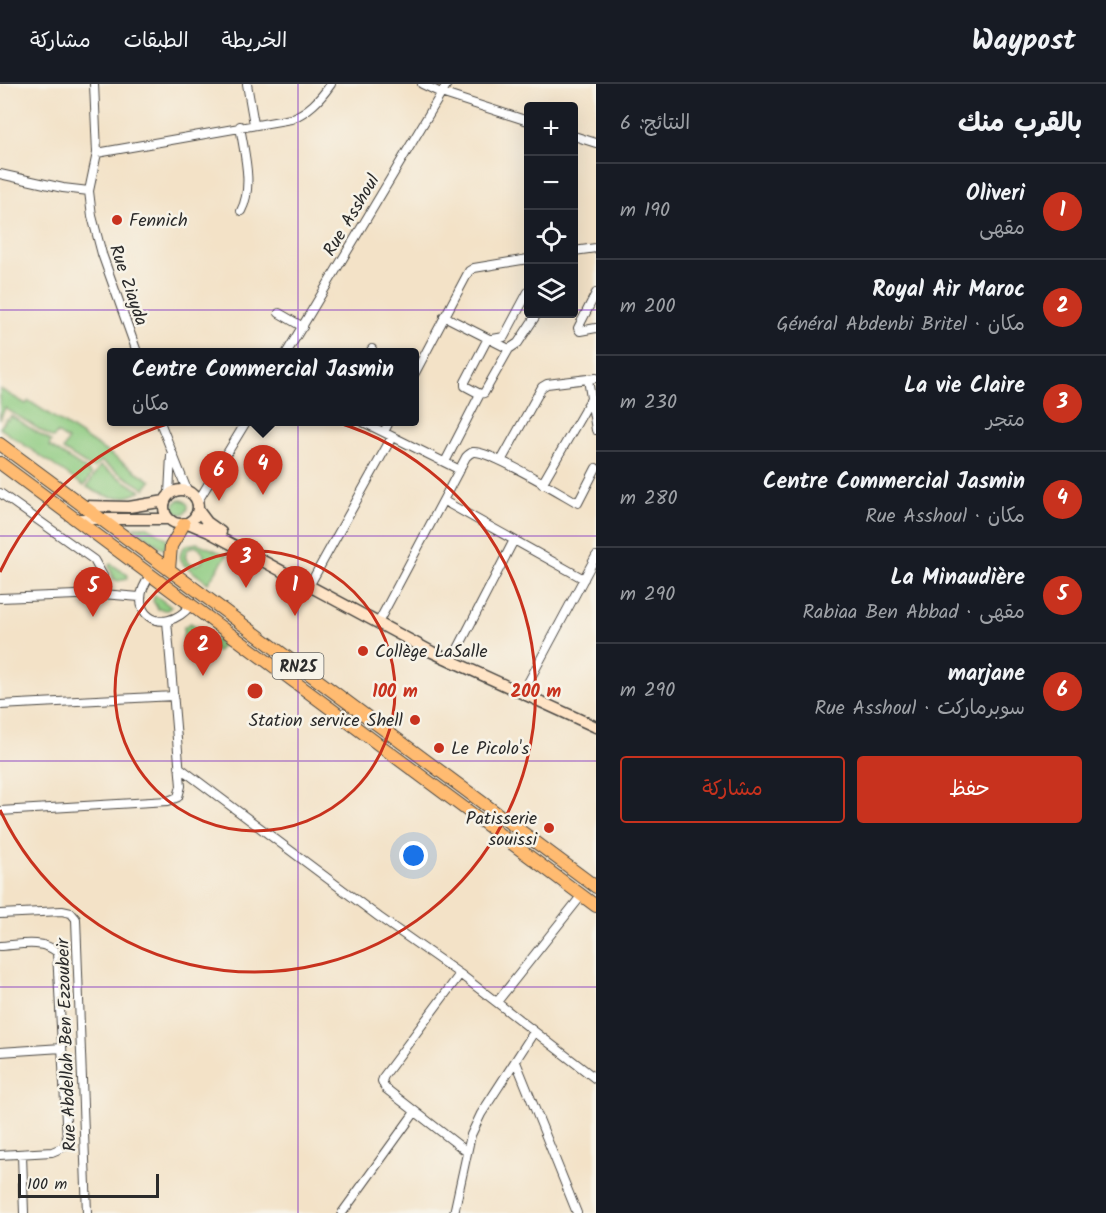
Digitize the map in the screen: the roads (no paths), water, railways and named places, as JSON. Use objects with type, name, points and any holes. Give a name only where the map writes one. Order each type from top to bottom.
[{"type":"main road","name":"RN25","points":[[0,444],[596,887]]},
{"type":"main road","name":"RN25","points":[[0,463],[596,906]]},
{"type":"main road","points":[[83,506],[129,507],[167,497],[175,490],[187,490],[216,529],[311,584]]},
{"type":"main road","points":[[167,497],[164,507],[169,519]]},
{"type":"main road","points":[[169,569],[171,546],[186,524],[195,518],[198,506]]},
{"type":"main road","points":[[75,519],[169,519],[178,524],[186,524],[209,532],[452,658],[595,723]]},
{"type":"main road","points":[[175,593],[183,580]]},
{"type":"street","name":"Rue Ziayda","points":[[94,84],[97,153],[89,191],[92,216],[102,254],[135,348]]},
{"type":"street","points":[[247,84],[254,124]]},
{"type":"street","points":[[97,153],[291,118],[309,110],[320,100],[331,84]]},
{"type":"street","points":[[422,84],[441,93],[524,120]]},
{"type":"street","name":"Rue Asshoul","points":[[290,348],[447,84]]},
{"type":"street","points":[[240,126],[248,187],[246,201],[241,211]]},
{"type":"street","points":[[578,138],[596,143]]},
{"type":"street","points":[[0,174],[63,188],[89,191]]},
{"type":"street","points":[[578,251],[596,248]]},
{"type":"street","points":[[419,364],[469,271],[474,268],[524,260]]},
{"type":"street","points":[[596,293],[578,328],[580,331],[596,328]]},
{"type":"street","points":[[488,339],[504,337],[524,300]]},
{"type":"street","points":[[279,313],[303,327]]},
{"type":"street","points":[[444,316],[509,349]]},
{"type":"street","points":[[445,462],[480,394],[484,393],[509,349],[518,343],[534,318]]},
{"type":"street","points":[[480,394],[465,386],[465,383],[488,339]]},
{"type":"street","points":[[501,461],[542,387],[547,384],[592,379],[591,399],[596,430]]},
{"type":"street","points":[[542,484],[591,399]]},
{"type":"street","points":[[161,426],[187,490]]},
{"type":"street","points":[[198,506],[244,426]]},
{"type":"street","points":[[371,426],[460,470]]},
{"type":"street","points":[[384,432],[387,426]]},
{"type":"street","points":[[311,584],[392,437]]},
{"type":"street","points":[[380,621],[466,457],[474,452],[501,461],[578,503],[596,468]]},
{"type":"street","points":[[167,497],[171,453]]},
{"type":"street","points":[[0,493],[94,560],[103,576],[102,594]]},
{"type":"street","points":[[444,501],[584,579]]},
{"type":"street","points":[[452,658],[514,540]]},
{"type":"street","points":[[524,691],[596,556]]},
{"type":"street","points":[[151,575],[144,585],[140,603],[146,613],[155,620],[167,621],[182,615],[191,605]]},
{"type":"street","points":[[0,598],[102,594],[140,597]]},
{"type":"street","points":[[0,811],[172,800],[177,797],[181,790],[167,621]]},
{"type":"street","points":[[0,705],[174,696]]},
{"type":"street","points":[[179,767],[460,974],[596,1079]]},
{"type":"street","points":[[497,1002],[582,895]]},
{"type":"street","name":"Rue Abdellah Ben Ezzoubeir","points":[[0,914],[62,911],[71,913],[76,919],[87,1213]]},
{"type":"street","name":"Rue Abdellah Ben Ezzoubeir","points":[[0,946],[40,944],[49,945],[57,952],[67,1140],[64,1147],[52,1152],[0,1155]]},
{"type":"street","points":[[460,974],[384,1076],[382,1082],[385,1088],[466,1151]]},
{"type":"street","points":[[454,1213],[471,1135],[481,1114],[534,1032]]},
{"type":"street","points":[[0,1052],[62,1048]]},
{"type":"street","points":[[516,1062],[577,1213]]},
{"type":"street","points":[[342,1213],[415,1112]]},
{"type":"street","points":[[22,1155],[24,1213]]},
{"type":"place","name":"Fennich","points":[[117,220]]},
{"type":"place","name":"Centre Commercial Jasmin","points":[[263,495]]},
{"type":"place","name":"marjane","points":[[219,501]]},
{"type":"place","name":"La vie Claire","points":[[246,588]]},
{"type":"place","name":"Oliveri","points":[[295,616]]},
{"type":"place","name":"La Minaudière","points":[[93,617]]},
{"type":"place","name":"Collège LaSalle","points":[[363,651]]},
{"type":"place","name":"Royal Air Maroc","points":[[203,676]]},
{"type":"place","name":"Station service Shell","points":[[415,720]]},
{"type":"place","name":"Le Picolo's","points":[[439,748]]},
{"type":"place","name":"Patisserie souissi","points":[[549,828]]}]
